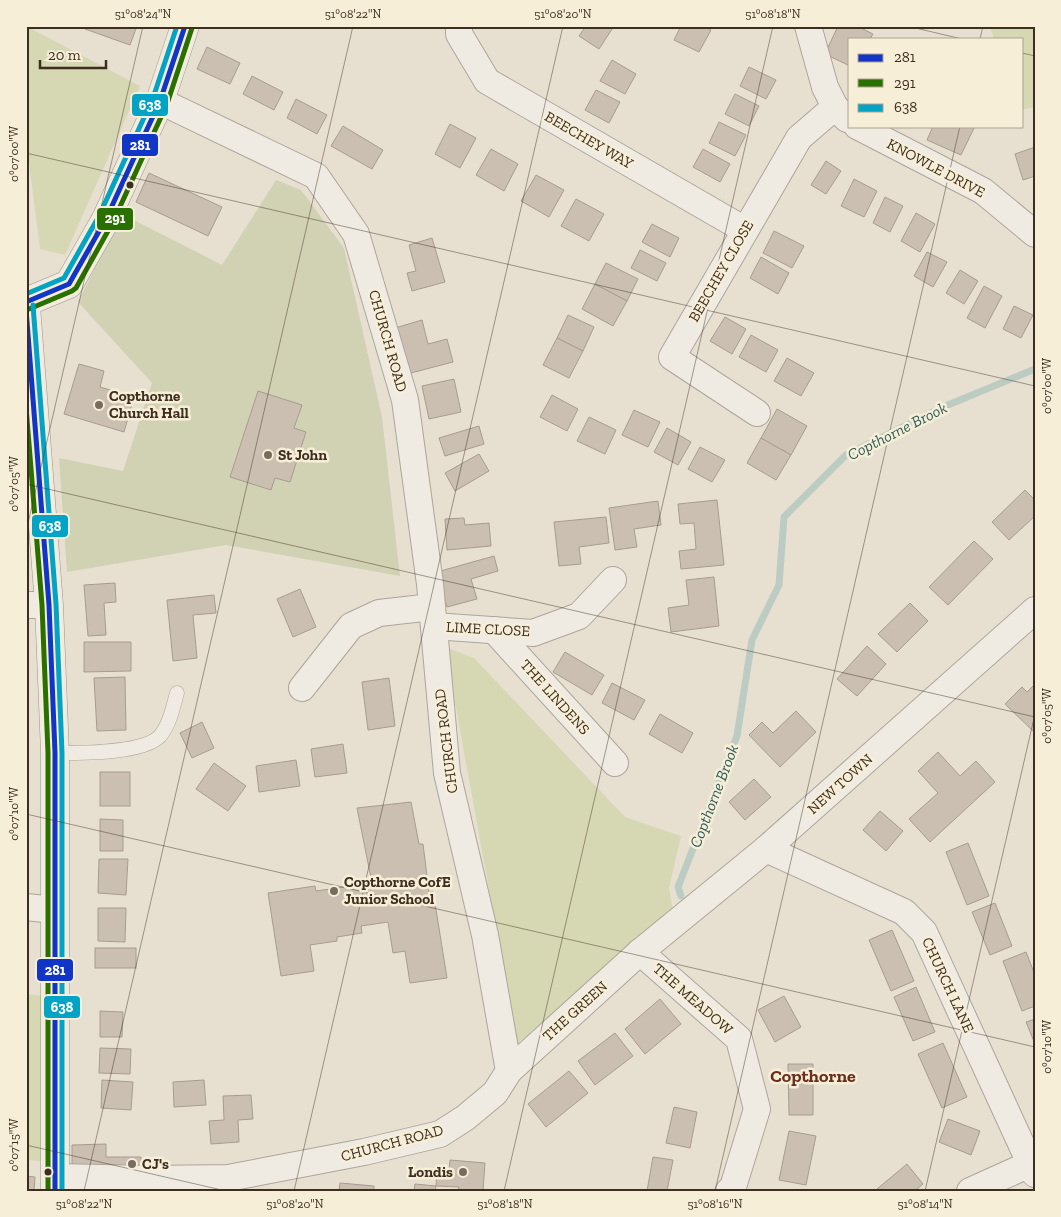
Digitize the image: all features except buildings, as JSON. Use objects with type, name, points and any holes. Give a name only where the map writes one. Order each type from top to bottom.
[{"type":"street","points":[[26,302],[69,284],[106,219],[160,101],[185,26]]},
{"type":"street","name":"BEECHEY WAY","points":[[459,26],[458,34],[487,81],[745,230]]},
{"type":"street","points":[[808,26],[825,86],[842,114]]},
{"type":"street","name":"CHURCH ROAD","points":[[55,1184],[148,1179],[228,1178],[364,1152],[440,1134],[465,1118],[495,1093],[509,1071],[485,936],[447,774],[430,584],[405,400],[356,234],[316,176],[160,101]]},
{"type":"street","name":"BEECHEY CLOSE","points":[[757,413],[662,351],[745,230],[799,138],[842,114]]},
{"type":"street","name":"KNOWLE DRIVE","points":[[861,128],[983,191],[1035,234]]},
{"type":"street","points":[[26,306],[38,605],[55,753],[55,1184]]},
{"type":"street","name":"LIME CLOSE","points":[[302,688],[350,626],[379,612],[433,617],[494,630],[533,633],[579,616],[613,580]]},
{"type":"street","name":"NEW TOWN","points":[[640,952],[766,849],[1035,610]]},
{"type":"street","name":"THE LINDENS","points":[[494,630],[615,763]]},
{"type":"street","name":"CHURCH LANE","points":[[766,849],[904,912],[924,932],[1032,1169]]},
{"type":"street","points":[[26,907],[54,910]]},
{"type":"street","name":"THE GREEN","points":[[509,1071],[640,952]]},
{"type":"street","name":"THE MEADOW","points":[[640,952],[739,1039],[757,1109],[733,1187],[729,1191]]},
{"type":"street","points":[[970,1191],[1032,1169]]},
{"type":"lane","points":[[55,753],[115,752],[145,744],[159,737],[167,724],[176,693]]},
{"type":"green space","points":[[26,26],[140,86],[65,255],[40,249],[26,139]]},
{"type":"green space","points":[[990,26],[1035,26],[1035,107],[1024,110],[1024,38],[994,38]]},
{"type":"green space","points":[[276,180],[301,190],[344,248],[382,417],[400,576],[226,545],[67,572],[59,458],[123,471],[152,383],[78,302],[122,214],[222,265]]},
{"type":"green space","points":[[445,647],[474,658],[625,817],[681,836],[669,888],[673,912],[517,1044]]},
{"type":"green space","points":[[26,994],[43,996],[42,1161],[26,1160]]},
{"type":"waterway","name":"Copthorne Brook","points":[[681,896],[678,887],[737,736],[752,640],[779,585],[784,517],[846,455],[943,407],[1035,369]]},
{"type":"transit line","name":"638","points":[[26,294],[64,278],[99,216],[153,98],[177,26]]},
{"type":"transit line","name":"281","points":[[26,302],[69,284],[106,219],[160,101],[185,26]]},
{"type":"transit line","name":"291","points":[[29,309],[76,288],[113,222],[167,104],[192,28]]},
{"type":"transit line","name":"638","points":[[33,305],[56,604],[62,753],[62,1191]]},
{"type":"transit line","name":"281","points":[[26,309],[49,605],[55,753],[55,1191]]},
{"type":"transit line","name":"291","points":[[26,407],[42,605],[48,753],[48,1191]]},
{"type":"place","name":"Copthorne Church Hall","points":[[99,405]]},
{"type":"place","name":"St John","points":[[268,455]]},
{"type":"place","name":"Copthorne CofE Junior School","points":[[334,891]]},
{"type":"place","name":"CJ's","points":[[132,1164]]},
{"type":"place","name":"Londis","points":[[463,1172]]},
{"type":"district","name":"Copthorne","points":[[813,1076]]}]
